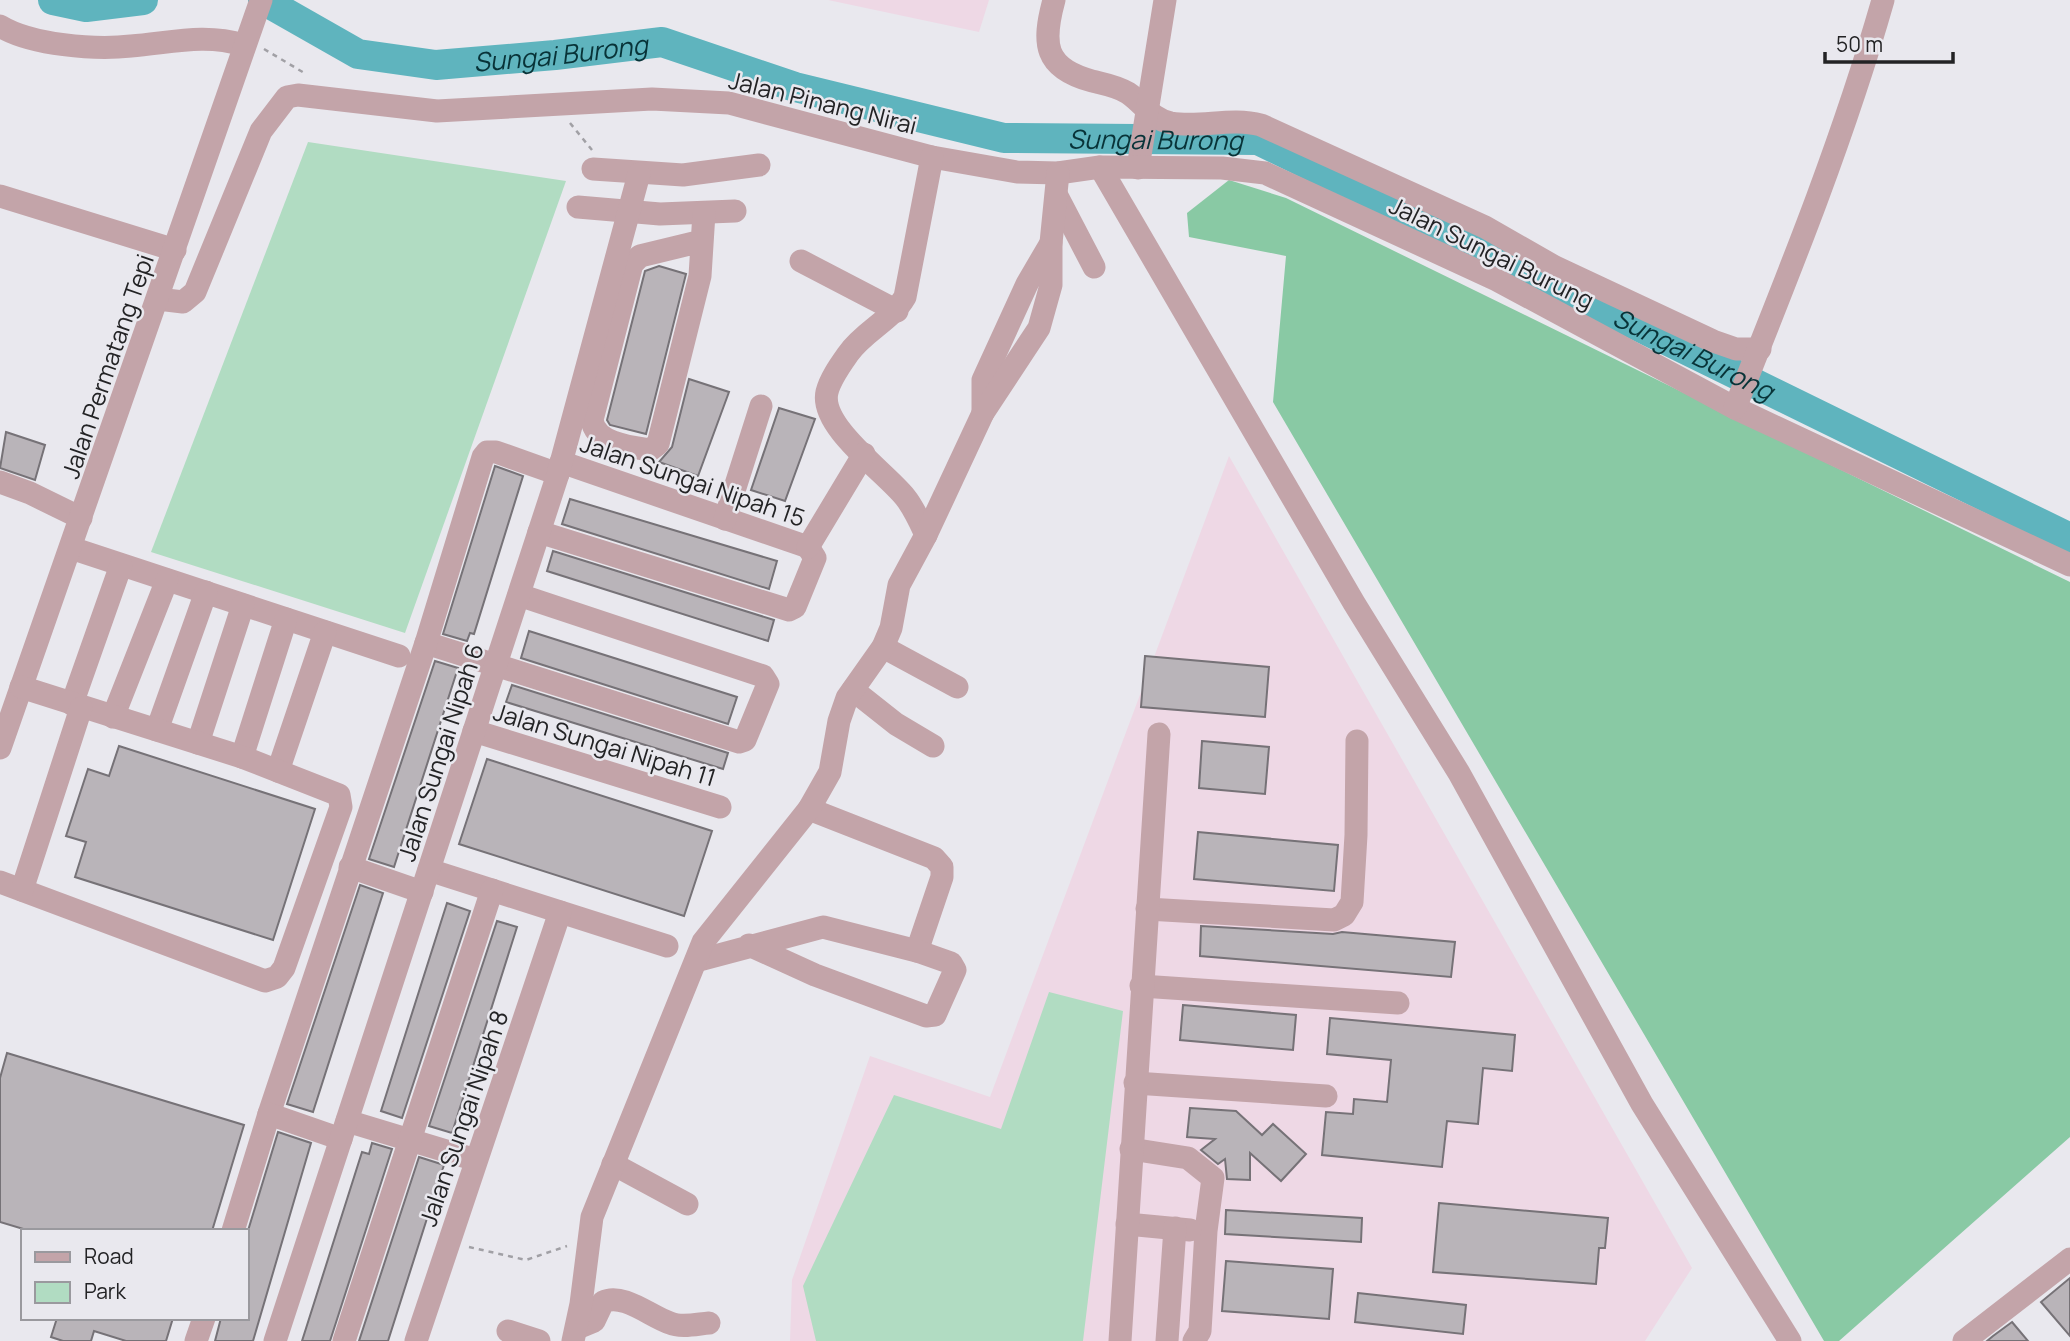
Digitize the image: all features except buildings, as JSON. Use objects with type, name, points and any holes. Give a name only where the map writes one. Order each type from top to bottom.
[{"type":"street","name":"Jalan Permatang Tepi","points":[[0,748],[261,0]]},
{"type":"street","points":[[1054,0],[1047,42],[1055,62],[1080,78],[1129,93],[1145,113],[1182,124],[1233,121],[1261,125],[1485,227],[1555,267],[1713,341],[1756,356]]},
{"type":"street","points":[[1138,162],[1165,0]]},
{"type":"street","points":[[1737,402],[1804,238],[1861,78],[1883,0]]},
{"type":"street","points":[[0,26],[35,39],[99,47],[198,38],[246,38]]},
{"type":"street","name":"Jalan Pinang Nirai","points":[[158,299],[183,302],[195,292],[261,131],[287,97],[338,98],[437,111],[556,107],[652,99],[730,103],[932,157],[1017,172],[1058,185],[1100,167],[1138,162],[1183,168]]},
{"type":"street","points":[[926,535],[905,497],[837,427],[830,416],[827,392],[861,338],[897,311],[911,278],[932,157]]},
{"type":"street","points":[[601,169],[639,174],[683,174],[759,165]]},
{"type":"street","points":[[1100,167],[1354,603],[1459,773],[1642,1104],[1790,1341]]},
{"type":"street","name":"Jalan Sungai Burung","points":[[1183,168],[1242,169],[1283,180],[1497,280],[1737,402],[2070,565]]},
{"type":"street","name":"Jalan Sungai Nipah 6","points":[[275,1341],[560,468],[639,174]]},
{"type":"street","points":[[575,1335],[584,1285],[587,1237],[613,1164],[707,934],[809,809],[830,772],[839,721],[853,690],[883,648],[891,628],[899,585],[984,413],[1039,328],[1051,285],[1051,243],[1058,185]]},
{"type":"street","points":[[1058,185],[1094,267]]},
{"type":"street","points":[[0,196],[174,250]]},
{"type":"street","points":[[578,207],[704,214],[735,211]]},
{"type":"street","points":[[702,241],[640,256],[632,264],[592,420],[593,430],[600,437],[650,450],[659,444],[701,276],[704,214]]},
{"type":"street","points":[[801,261],[897,311]]},
{"type":"street","points":[[725,519],[761,406]]},
{"type":"street","name":"Jalan Sungai Nipah 15","points":[[426,643],[483,457],[487,452],[560,468],[808,547]]},
{"type":"street","points":[[539,532],[789,610],[794,607],[815,558],[808,547],[864,454]]},
{"type":"street","points":[[0,482],[30,493],[81,518]]},
{"type":"street","points":[[71,548],[399,656]]},
{"type":"street","points":[[21,687],[76,706],[242,757],[339,795],[341,807],[284,968],[277,978],[265,981],[11,886],[76,706],[121,565]]},
{"type":"street","points":[[113,717],[167,580]]},
{"type":"street","points":[[156,730],[206,593]]},
{"type":"street","points":[[234,1229],[350,867],[426,643],[739,742],[745,740],[768,684],[762,676],[519,595]]},
{"type":"street","points":[[198,743],[243,605]]},
{"type":"street","points":[[242,757],[286,619]]},
{"type":"street","points":[[278,771],[325,632]]},
{"type":"street","points":[[883,648],[957,687]]},
{"type":"street","points":[[853,690],[896,724],[933,746]]},
{"type":"street","name":"Jalan Sungai Nipah 11","points":[[474,731],[720,807]]},
{"type":"street","points":[[1120,1341],[1159,734]]},
{"type":"street","points":[[1147,909],[1334,920],[1344,915],[1352,902],[1357,741]]},
{"type":"street","points":[[809,809],[934,858],[942,866],[942,877],[917,951]]},
{"type":"street","points":[[350,867],[422,892]]},
{"type":"street","points":[[429,870],[667,946]]},
{"type":"street","points":[[344,1341],[412,1141],[492,890]]},
{"type":"street","name":"Jalan Sungai Nipah 8","points":[[416,1341],[560,912]]},
{"type":"street","points":[[696,961],[748,945],[823,927],[917,951],[954,966],[934,1015],[926,1016],[815,975],[748,945]]},
{"type":"street","points":[[1141,985],[1398,1003]]},
{"type":"street","points":[[1135,1083],[1326,1096]]},
{"type":"street","points":[[269,1114],[412,1141],[476,1160]]},
{"type":"street","points":[[1131,1149],[1188,1158],[1213,1178],[1206,1231],[1200,1331],[1194,1341]]},
{"type":"street","points":[[613,1164],[687,1204]]},
{"type":"street","points":[[1127,1224],[1206,1231]]},
{"type":"street","points":[[1167,1341],[1175,1228]]},
{"type":"street","points":[[1964,1341],[2070,1259]]},
{"type":"street","points":[[575,1335],[594,1321],[603,1302],[610,1299],[630,1304],[671,1324],[709,1323]]},
{"type":"street","points":[[196,1341],[203,1320]]},
{"type":"street","points":[[508,1331],[539,1341]]},
{"type":"path","points":[[246,38],[310,77]]},
{"type":"path","points":[[556,107],[601,169]]},
{"type":"path","points":[[449,1242],[526,1260],[540,1257],[587,1237]]},
{"type":"shaded area","points":[[828,0],[989,0],[979,32]]},
{"type":"shaded area","points":[[1229,456],[1692,1268],[1645,1341],[790,1341],[792,1280],[870,1056],[990,1097]]},
{"type":"green space","points":[[308,142],[566,181],[405,633],[151,552]]},
{"type":"green space","points":[[1229,180],[1286,198],[2070,582],[2070,1137],[1839,1341],[1824,1341],[1273,402],[1286,256],[1189,237],[1187,213]]},
{"type":"green space","points":[[1049,992],[1123,1011],[1083,1341],[816,1341],[803,1286],[894,1095],[1001,1129]]},
{"type":"waterway","name":"Sungai Burong","points":[[53,0],[86,7],[143,0]]},
{"type":"waterway","name":"Sungai Burong","points":[[263,0],[358,54],[436,65],[662,42],[795,87],[1004,138],[1258,140],[2070,538]]}]
